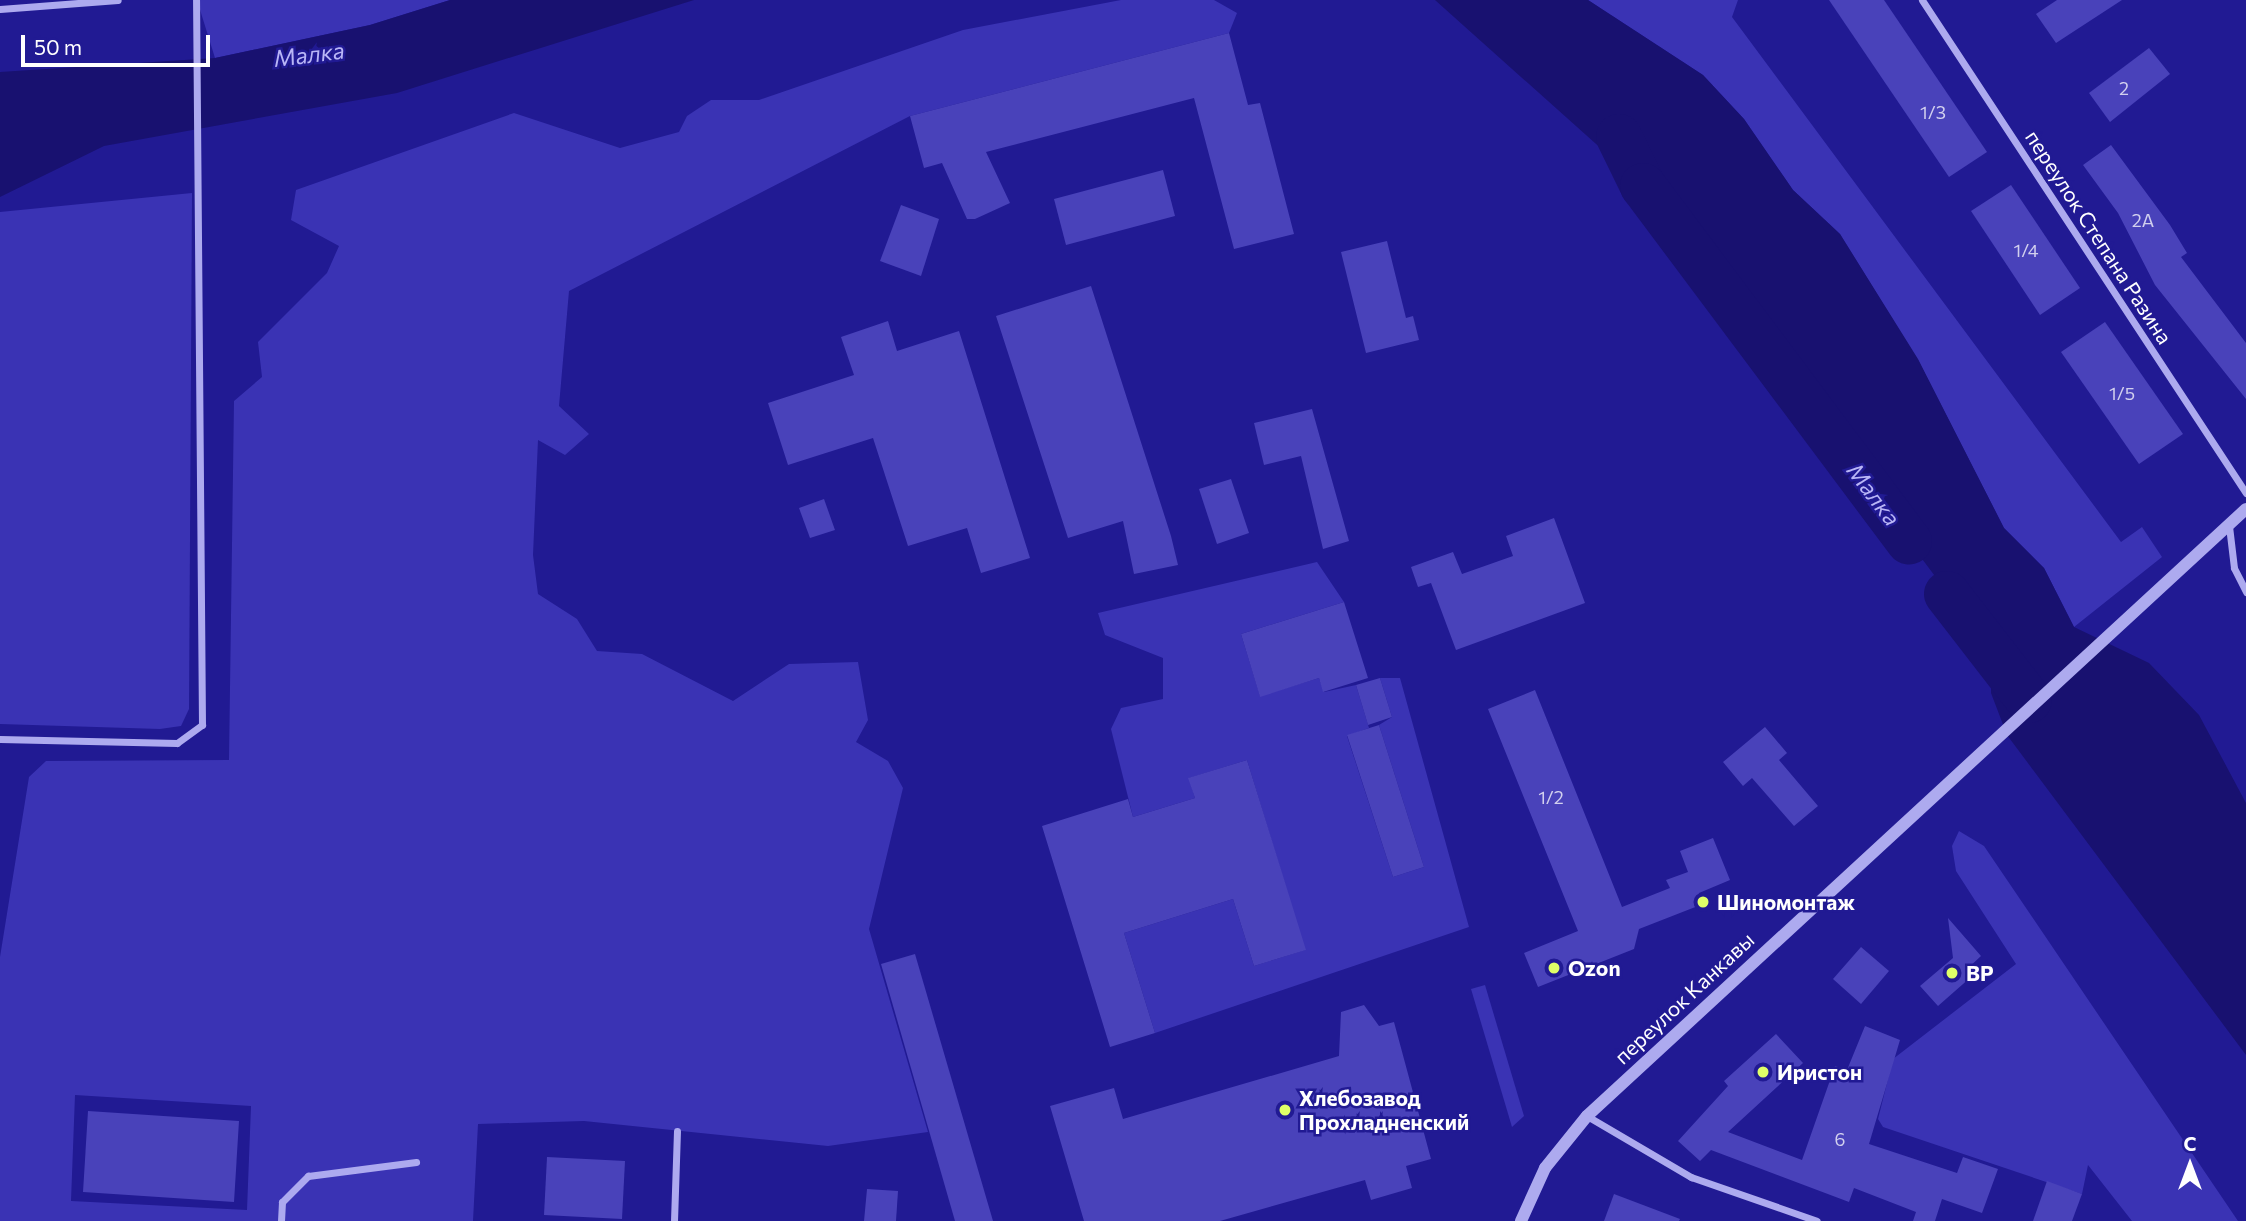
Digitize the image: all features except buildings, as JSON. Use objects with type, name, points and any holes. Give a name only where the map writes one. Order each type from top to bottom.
[{"type":"street","points":[[0,9],[118,0]]},
{"type":"street","points":[[0,738],[177,743],[202,725],[202,191],[196,0]]},
{"type":"street","name":"переулок Степана Разина","points":[[1922,0],[2246,493]]},
{"type":"street","name":"переулок Канкавы","points":[[1521,1221],[1545,1168],[1587,1116],[1962,766],[2246,509]]},
{"type":"street","points":[[2228,524],[2234,568],[2246,592]]},
{"type":"street","points":[[1587,1116],[1691,1177],[1817,1221]]},
{"type":"street","points":[[674,1221],[677,1131]]},
{"type":"street","points":[[281,1221],[282,1202],[308,1175],[416,1162]]},
{"type":"shaded area","points":[[197,0],[450,0],[370,25],[215,58]]},
{"type":"shaded area","points":[[1121,0],[1214,0],[1237,13],[1229,33],[910,116],[569,291],[559,406],[589,434],[565,455],[538,440],[533,555],[538,594],[577,619],[597,651],[642,654],[733,701],[789,664],[858,662],[868,720],[856,742],[888,761],[903,788],[869,929],[928,1132],[828,1146],[584,1121],[478,1124],[473,1221],[0,1221],[0,957],[29,777],[46,761],[229,760],[234,401],[262,377],[258,342],[327,273],[339,246],[291,220],[296,190],[514,113],[620,148],[679,132],[687,116],[711,100],[759,100],[963,30]],"holes":[[[75,1095],[251,1106],[247,1210],[71,1201]]]},
{"type":"shaded area","points":[[1588,0],[1738,0],[1732,17],[2121,542],[2142,527],[2162,557],[2074,627],[2044,568],[2004,528],[1919,362],[1840,234],[1793,190],[1744,119],[1703,75]]},
{"type":"shaded area","points":[[192,193],[189,709],[181,726],[160,729],[0,724],[0,212]]},
{"type":"shaded area","points":[[1317,562],[1344,602],[1241,634],[1260,696],[1319,678],[1324,692],[1356,685],[1369,728],[1347,736],[1393,877],[1424,867],[1379,725],[1392,717],[1380,678],[1400,678],[1469,927],[1155,1033],[1124,933],[1233,899],[1254,966],[1305,950],[1247,760],[1189,778],[1195,798],[1133,817],[1111,729],[1121,708],[1163,699],[1163,658],[1105,635],[1098,613]]},
{"type":"shaded area","points":[[1959,831],[1984,846],[2238,1221],[2132,1221],[2088,1165],[2082,1194],[1883,1127],[1878,1119],[1893,1059],[2016,964],[1956,871],[1952,846]]},
{"type":"shaded area","points":[[1485,985],[1524,1116],[1512,1127],[1471,989]]},
{"type":"water","points":[[450,0],[694,0],[397,93],[104,146],[0,197],[0,72],[215,58],[370,25]]},
{"type":"water","points":[[1435,0],[1588,0],[1703,75],[1744,119],[1793,190],[1840,234],[1918,359],[2004,528],[2044,568],[2074,627],[2149,663],[2199,715],[2246,803],[2246,1055],[2007,735],[1991,693],[1991,651],[1643,186]]},
{"type":"waterway","name":"Малка","points":[[1619,137],[1643,186],[1909,541]]},
{"type":"waterway","name":"Малка","points":[[1947,594],[2029,700]]},
{"type":"place","name":"Шиномонтаж","points":[[1703,902]]},
{"type":"place","name":"Ozon","points":[[1554,968]]},
{"type":"place","name":"BP","points":[[1952,973]]},
{"type":"place","name":"Иристон","points":[[1763,1072]]},
{"type":"place","name":"Хлебозавод Прохладненский","points":[[1285,1110]]}]
